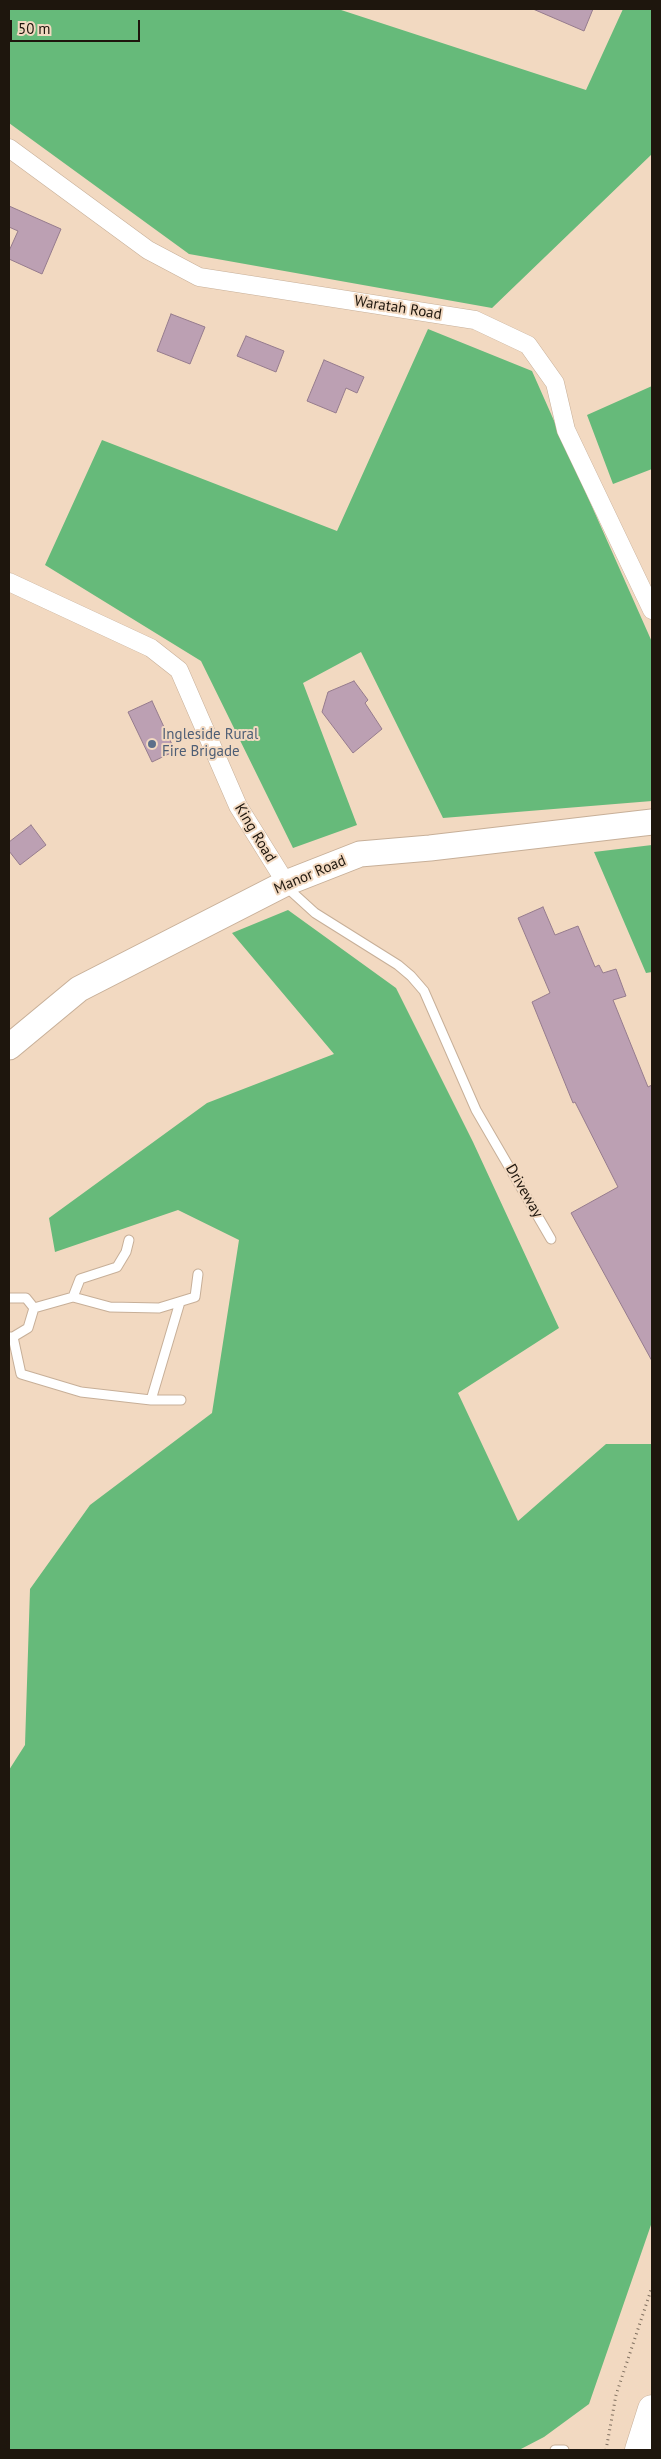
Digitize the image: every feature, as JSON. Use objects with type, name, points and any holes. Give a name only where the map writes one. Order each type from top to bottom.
[{"type":"highway","points":[[639,2450],[652,2409]]},
{"type":"street","name":"Waratah Road","points":[[9,148],[148,250],[199,277],[475,320],[528,344],[556,383],[566,430],[652,610]]},
{"type":"street","name":"King Road","points":[[9,582],[151,648],[179,670],[238,806],[286,883]]},
{"type":"street","name":"Manor Road","points":[[9,1047],[79,989],[286,883],[360,854],[430,848],[652,822]]},
{"type":"lane","name":"King Road","points":[[286,883],[292,893],[315,913],[398,965],[424,991],[476,1110],[495,1143]]},
{"type":"lane","name":"Driveway","points":[[495,1143],[552,1239]]},
{"type":"lane","points":[[73,1297],[79,1275],[117,1266],[126,1252],[129,1240]]},
{"type":"lane","points":[[34,1308],[73,1297],[110,1306],[159,1308],[195,1298],[198,1274]]},
{"type":"lane","points":[[9,1298],[26,1298],[34,1308]]},
{"type":"lane","points":[[150,1400],[180,1302]]},
{"type":"lane","points":[[34,1308],[28,1328],[11,1337],[21,1374],[81,1392],[150,1400],[181,1400]]},
{"type":"lane","points":[[555,2450],[564,2450]]},
{"type":"path","points":[[606,2450],[616,2395],[652,2287]]},
{"type":"green space","points":[[9,9],[338,9],[586,90],[623,9],[652,9],[652,154],[492,308],[189,254],[9,123]]},
{"type":"green space","points":[[428,329],[532,371],[652,642],[652,801],[443,818],[361,652],[303,683],[357,825],[293,848],[201,661],[45,565],[102,440],[337,531]]},
{"type":"green space","points":[[652,386],[652,469],[613,484],[587,415]]},
{"type":"green space","points":[[652,845],[652,972],[646,973],[594,852]]},
{"type":"green space","points":[[288,910],[396,988],[473,1142],[559,1328],[458,1393],[518,1521],[606,1444],[652,1444],[652,2222],[589,2404],[544,2437],[519,2450],[9,2450],[9,1770],[25,1745],[30,1589],[90,1505],[212,1413],[239,1240],[178,1210],[55,1252],[49,1218],[207,1103],[334,1054],[232,933]]},
{"type":"building","points":[[533,9],[593,9],[584,31]]},
{"type":"building","points":[[9,206],[61,229],[42,274],[9,259],[9,251],[18,231],[9,227]]},
{"type":"building","points":[[171,314],[205,327],[190,364],[157,351]]},
{"type":"building","points":[[246,336],[284,351],[276,372],[237,356]]},
{"type":"building","points":[[324,360],[364,377],[357,393],[346,388],[336,413],[307,401]]},
{"type":"building","points":[[354,681],[368,700],[365,703],[382,729],[353,753],[322,712],[328,692]]},
{"type":"building","points":[[152,701],[175,751],[152,762],[128,712]]},
{"type":"building","points":[[31,825],[46,845],[20,865],[9,851],[9,842]]},
{"type":"building","points":[[543,907],[555,935],[578,926],[595,967],[599,965],[603,973],[616,969],[626,996],[613,1000],[648,1087],[652,1085],[652,1361],[571,1213],[618,1187],[575,1102],[573,1103],[532,1002],[550,993],[518,918]]},
{"type":"place","name":"Ingleside Rural Fire Brigade","points":[[152,744]]}]
